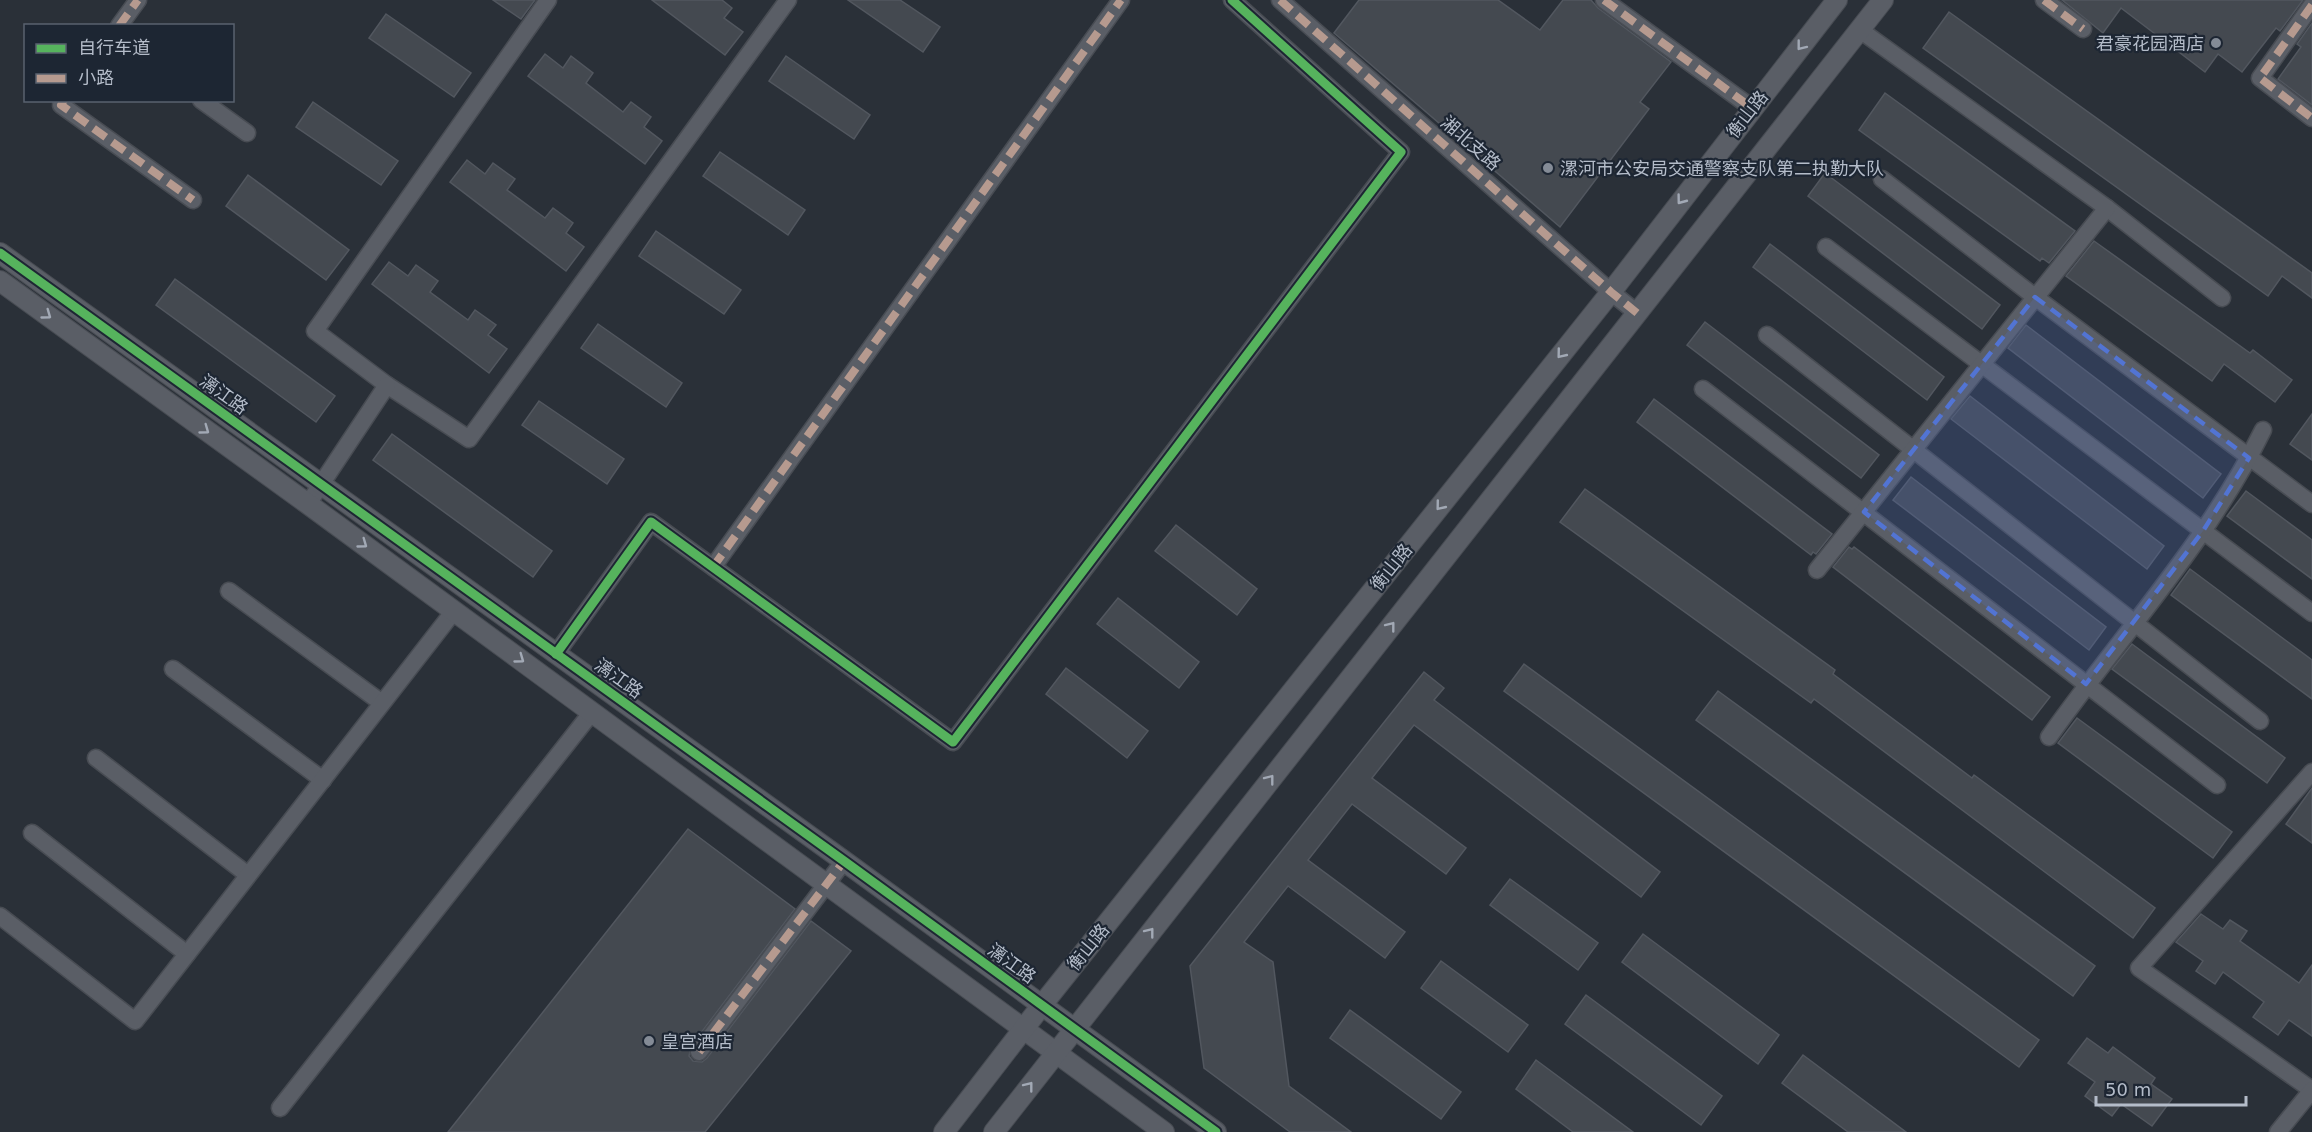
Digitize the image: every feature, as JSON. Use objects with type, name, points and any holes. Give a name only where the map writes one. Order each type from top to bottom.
[{"type":"street","points":[[120,24],[138,0]]},
{"type":"street","points":[[549,0],[315,332],[387,385],[469,440],[788,0]]},
{"type":"street","points":[[713,567],[1121,0]]},
{"type":"street","points":[[556,654],[651,522],[953,742],[1401,152],[1232,0]]},
{"type":"street","name":"湘北支路","points":[[1280,0],[1611,292],[1638,313]]},
{"type":"street","points":[[1604,0],[1752,108]]},
{"type":"street","name":"衡山路","points":[[944,1132],[1042,1005],[1611,292],[1837,0]]},
{"type":"street","name":"衡山路","points":[[993,1132],[1883,0]]},
{"type":"street","points":[[2044,0],[2083,29]]},
{"type":"street","points":[[2312,5],[2260,78],[2312,118]]},
{"type":"street","points":[[1860,30],[2107,208],[2222,298]]},
{"type":"street","points":[[63,102],[61,105],[193,200]]},
{"type":"street","points":[[204,102],[247,133]]},
{"type":"street","points":[[1882,178],[2312,504]]},
{"type":"street","points":[[1817,570],[2107,208]]},
{"type":"street","points":[[1826,247],[2312,613]]},
{"type":"street","name":"漓江路","points":[[0,253],[1216,1132]]},
{"type":"street","points":[[0,281],[1164,1132]]},
{"type":"street","points":[[1767,335],[2260,721]]},
{"type":"street","points":[[308,504],[387,385]]},
{"type":"street","points":[[1703,388],[2217,785]]},
{"type":"street","points":[[2049,737],[2086,684],[2203,531],[2249,458],[2263,430]]},
{"type":"street","points":[[229,591],[382,703]]},
{"type":"street","points":[[0,916],[135,1021],[454,611]]},
{"type":"street","points":[[173,669],[322,780]]},
{"type":"street","points":[[280,1108],[592,712]]},
{"type":"street","points":[[96,758],[248,875]]},
{"type":"street","points":[[2278,1132],[2312,1090],[2139,968],[2312,772]]},
{"type":"street","points":[[33,833],[187,954]]},
{"type":"street","points":[[699,1052],[844,861]]},
{"type":"highlighted area","points":[[2035,297],[2249,458],[2203,531],[2086,684],[1864,512]]},
{"type":"building","points":[[493,0],[535,0],[521,19]]},
{"type":"building","points":[[652,0],[722,0],[732,8],[724,18],[743,32],[725,55]]},
{"type":"building","points":[[848,0],[900,0],[940,27],[923,52]]},
{"type":"building","name":"漯河市公安局交通警察支队第二执勤大队","points":[[1359,0],[1498,0],[1540,30],[1563,0],[1591,0],[1598,8],[1671,62],[1640,102],[1649,109],[1560,227],[1334,33]]},
{"type":"building","name":"君豪花园酒店","points":[[2062,0],[2303,0],[2280,31],[2276,28],[2242,72],[2218,54],[2205,72],[2121,8],[2103,33]]},
{"type":"building","points":[[1949,12],[2312,273],[2312,298],[2282,276],[2268,296],[1923,48]]},
{"type":"building","points":[[386,14],[471,73],[454,97],[369,38]]},
{"type":"building","points":[[2312,23],[2312,105],[2278,79],[2301,47],[2297,44]]},
{"type":"building","points":[[545,54],[563,68],[571,56],[593,73],[586,83],[623,112],[631,102],[651,117],[644,127],[662,141],[645,164],[528,76]]},
{"type":"building","points":[[786,56],[870,115],[854,139],[769,81]]},
{"type":"building","points":[[1885,93],[2075,231],[2049,263],[2042,258],[2040,261],[1859,130]]},
{"type":"building","points":[[313,102],[398,161],[381,185],[296,127]]},
{"type":"building","points":[[720,152],[805,210],[788,235],[703,176]]},
{"type":"building","points":[[467,160],[485,174],[493,163],[515,179],[507,190],[545,218],[553,208],[573,223],[566,233],[584,247],[566,271],[450,182]]},
{"type":"building","points":[[1825,173],[2000,305],[1982,329],[1808,196]]},
{"type":"building","points":[[248,175],[349,250],[326,280],[226,206]]},
{"type":"building","points":[[656,231],[741,290],[724,314],[639,256]]},
{"type":"building","points":[[2094,241],[2250,353],[2253,350],[2292,380],[2275,402],[2224,364],[2212,381],[2066,276]]},
{"type":"building","points":[[1770,244],[1944,377],[1927,400],[1753,267]]},
{"type":"building","points":[[389,262],[408,276],[416,265],[438,281],[430,292],[468,320],[475,310],[496,325],[488,335],[507,349],[489,373],[372,284]]},
{"type":"building","points":[[175,279],[335,396],[316,422],[156,305]]},
{"type":"building","points":[[1705,322],[1879,455],[1861,478],[1687,345]]},
{"type":"building","points":[[598,324],[682,383],[666,407],[581,348]]},
{"type":"building","points":[[2026,325],[2221,474],[2203,498],[2008,348]]},
{"type":"building","points":[[1970,396],[2164,546],[2147,569],[1951,419]]},
{"type":"building","points":[[1654,399],[1832,534],[1816,554],[1813,552],[1811,555],[1637,422]]},
{"type":"building","points":[[539,401],[624,459],[607,484],[522,425]]},
{"type":"building","points":[[2312,414],[2312,460],[2290,444]]},
{"type":"building","points":[[392,434],[552,551],[533,577],[373,460]]},
{"type":"building","points":[[1911,477],[2106,627],[2089,650],[1893,500]]},
{"type":"building","points":[[1585,489],[1835,670],[1833,674],[1972,778],[1974,775],[2155,908],[2133,938],[1814,699],[1811,703],[1560,522]]},
{"type":"building","points":[[2246,491],[2312,540],[2312,579],[2227,516]]},
{"type":"building","points":[[1176,525],[1257,589],[1237,615],[1155,551]]},
{"type":"building","points":[[1849,547],[1852,549],[1854,547],[2050,697],[2032,720],[1833,567]]},
{"type":"building","points":[[2190,569],[2312,660],[2312,699],[2171,595]]},
{"type":"building","points":[[1118,598],[1199,662],[1179,688],[1097,624]]},
{"type":"building","points":[[2132,644],[2285,758],[2267,783],[2112,669]]},
{"type":"building","points":[[1524,664],[2039,1040],[2019,1067],[1504,691]]},
{"type":"building","points":[[1066,668],[1148,731],[1127,758],[1046,694]]},
{"type":"building","points":[[1424,672],[1444,688],[1434,700],[1660,872],[1641,897],[1414,725],[1372,778],[1466,848],[1446,874],[1352,804],[1308,860],[1405,932],[1385,958],[1288,886],[1244,942],[1273,962],[1289,1086],[1351,1132],[1290,1132],[1204,1068],[1190,966]]},
{"type":"building","points":[[1718,691],[2095,966],[2073,996],[1696,720]]},
{"type":"building","points":[[2077,718],[2232,832],[2213,858],[2058,743]]},
{"type":"building","points":[[2312,788],[2312,843],[2286,824]]},
{"type":"building","name":"皇宫酒店","points":[[688,829],[795,909],[691,1046],[689,1056],[693,1061],[702,1062],[707,1058],[811,921],[851,951],[705,1132],[448,1132]]},
{"type":"building","points":[[1510,879],[1598,943],[1578,970],[1490,905]]},
{"type":"building","points":[[2201,914],[2223,929],[2230,920],[2247,931],[2240,941],[2299,983],[2312,965],[2312,1036],[2289,1020],[2278,1035],[2253,1017],[2264,1002],[2223,972],[2215,984],[2196,971],[2203,961],[2176,942]]},
{"type":"building","points":[[1643,934],[1779,1035],[1758,1064],[1622,962]]},
{"type":"building","points":[[1441,961],[1528,1025],[1508,1052],[1421,988]]},
{"type":"building","points":[[1586,995],[1722,1096],[1701,1125],[1565,1024]]},
{"type":"building","points":[[1350,1010],[1461,1092],[1441,1119],[1330,1038]]},
{"type":"building","points":[[2087,1038],[2108,1053],[2113,1047],[2155,1078],[2151,1084],[2172,1099],[2152,1126],[2121,1104],[2112,1116],[2085,1096],[2095,1082],[2068,1063]]},
{"type":"building","points":[[1803,1055],[1906,1132],[1848,1132],[1782,1083]]},
{"type":"building","points":[[1536,1060],[1633,1132],[1573,1132],[1516,1089]]},
{"type":"marked path","points":[[120,24],[138,0]]},
{"type":"marked path","points":[[713,567],[1121,0]]},
{"type":"marked path","points":[[1280,0],[1637,313]]},
{"type":"marked path","points":[[1604,0],[1752,108]]},
{"type":"marked path","points":[[2044,0],[2083,29]]},
{"type":"marked path","points":[[2312,5],[2260,78],[2312,118]]},
{"type":"marked path","points":[[63,102],[61,105],[193,200]]},
{"type":"marked path","points":[[699,1052],[844,861]]},
{"type":"cycle path","points":[[556,654],[651,522],[953,742],[1401,152],[1232,0]]},
{"type":"cycle path","points":[[0,253],[1216,1132]]},
{"type":"place","name":"君豪花园酒店","points":[[2216,43]]},
{"type":"place","name":"漯河市公安局交通警察支队第二执勤大队","points":[[1548,168]]},
{"type":"place","name":"皇宫酒店","points":[[649,1041]]}]
